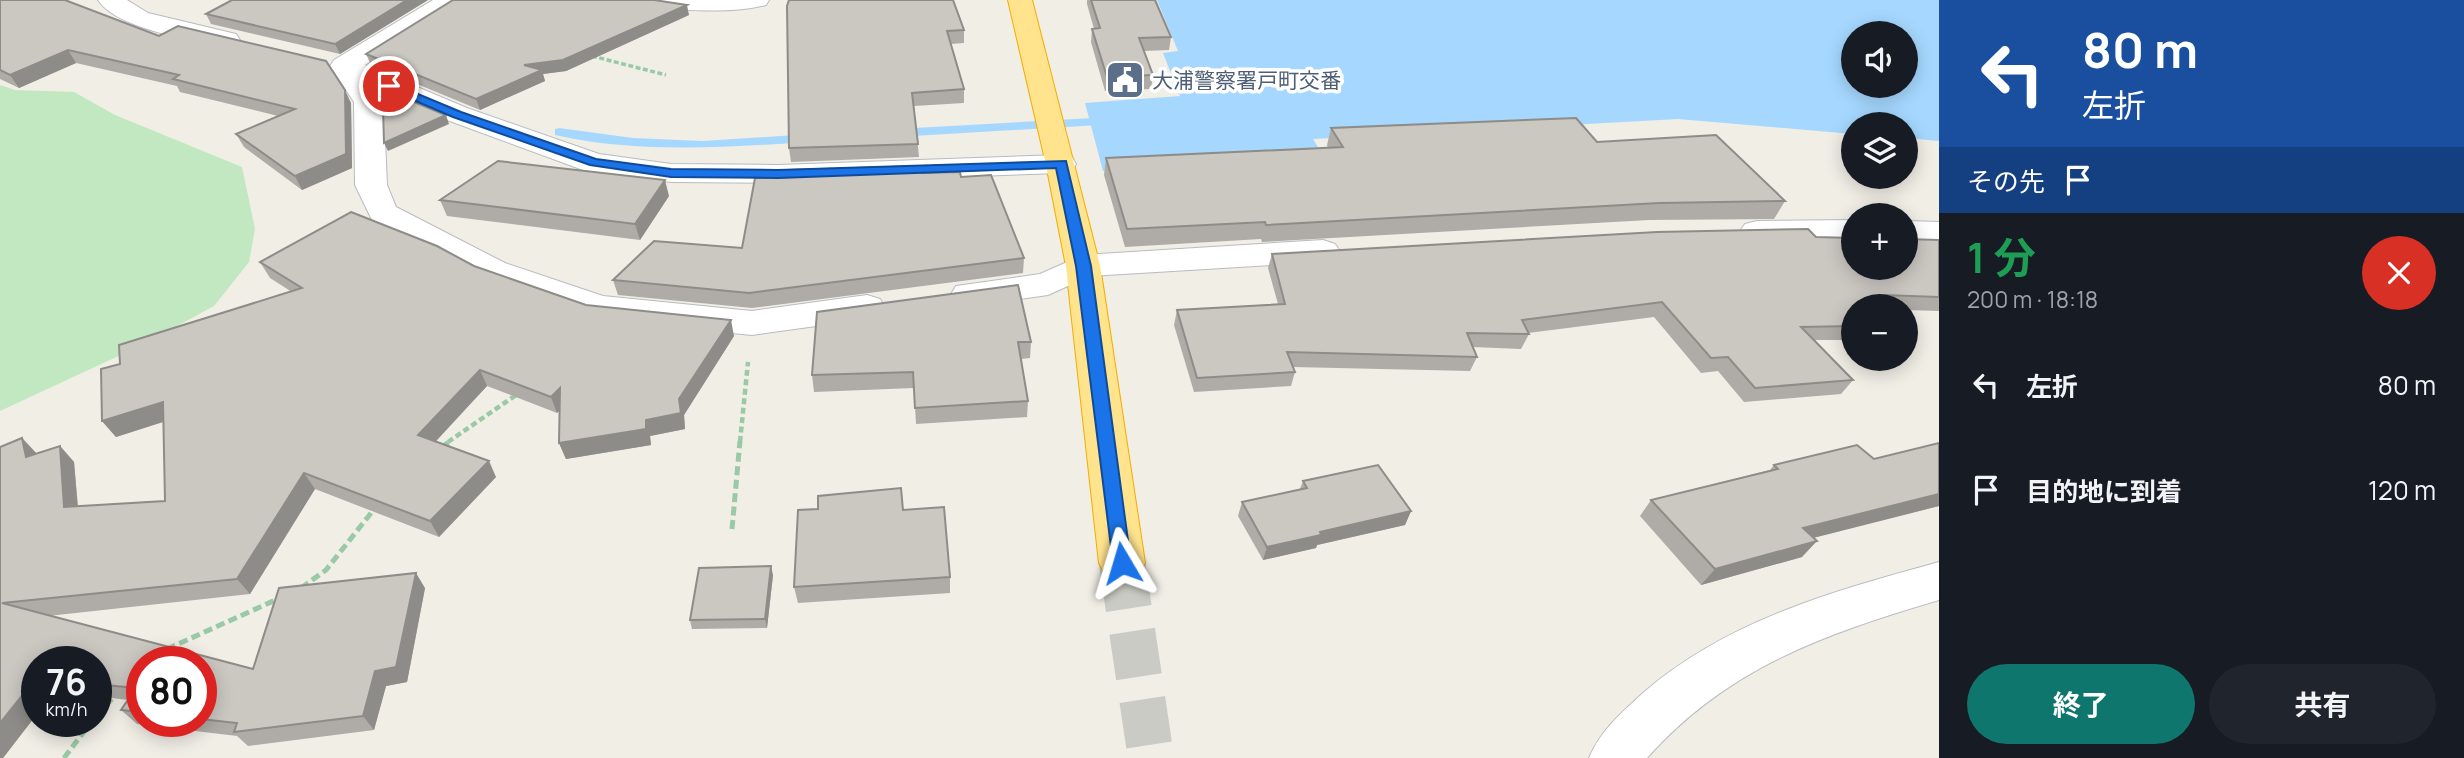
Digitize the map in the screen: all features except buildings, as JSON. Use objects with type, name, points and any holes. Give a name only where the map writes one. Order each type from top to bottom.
[{"type":"highway","points":[[1020,0],[1083,266],[1122,563]]},
{"type":"street","points":[[110,0],[139,18],[255,46]]},
{"type":"street","points":[[331,64],[451,0]]},
{"type":"street","points":[[642,0],[705,3],[757,0]]},
{"type":"street","points":[[331,64],[457,114],[594,163],[671,173],[778,174],[1061,164]]},
{"type":"street","points":[[331,64],[368,100],[373,197],[384,213],[494,271],[600,308],[752,323],[900,303]]},
{"type":"street","points":[[1731,232],[1841,230]]},
{"type":"street","points":[[1918,231],[1939,232]]},
{"type":"street","points":[[940,298],[1048,284],[1083,266],[1358,249]]},
{"type":"street","points":[[1615,758],[1660,709],[1712,667],[1805,621],[1939,581]]},
{"type":"path","points":[[589,55],[666,75]]},
{"type":"path","points":[[732,529],[752,323]]},
{"type":"path","points":[[435,454],[455,437],[498,412],[525,386]]},
{"type":"path","points":[[173,646],[293,594],[326,569],[384,496]]},
{"type":"path","points":[[112,699],[124,687]]},
{"type":"path","points":[[64,758],[80,737]]},
{"type":"green space","points":[[0,85],[15,90],[74,92],[115,115],[242,167],[255,229],[249,262],[214,306],[140,346],[0,411]]},
{"type":"water","points":[[1157,0],[1939,0],[1939,141],[1918,139],[1918,112],[1841,112],[1841,133],[1678,119],[1313,139],[1324,157],[1103,171],[1085,103],[1180,96],[1163,53],[1178,51]]},
{"type":"waterway","points":[[896,133],[1112,121]]},
{"type":"waterway","points":[[559,132],[633,142],[703,145],[811,138]]},
{"type":"tunnel","points":[[1122,563],[1151,758]]},
{"type":"place","name":"大浦警察署戸町交番","points":[[1125,80]]},
{"type":"route","points":[[389,86],[457,114],[594,163],[671,173],[778,174],[1061,164],[1083,266],[1122,563]]}]
